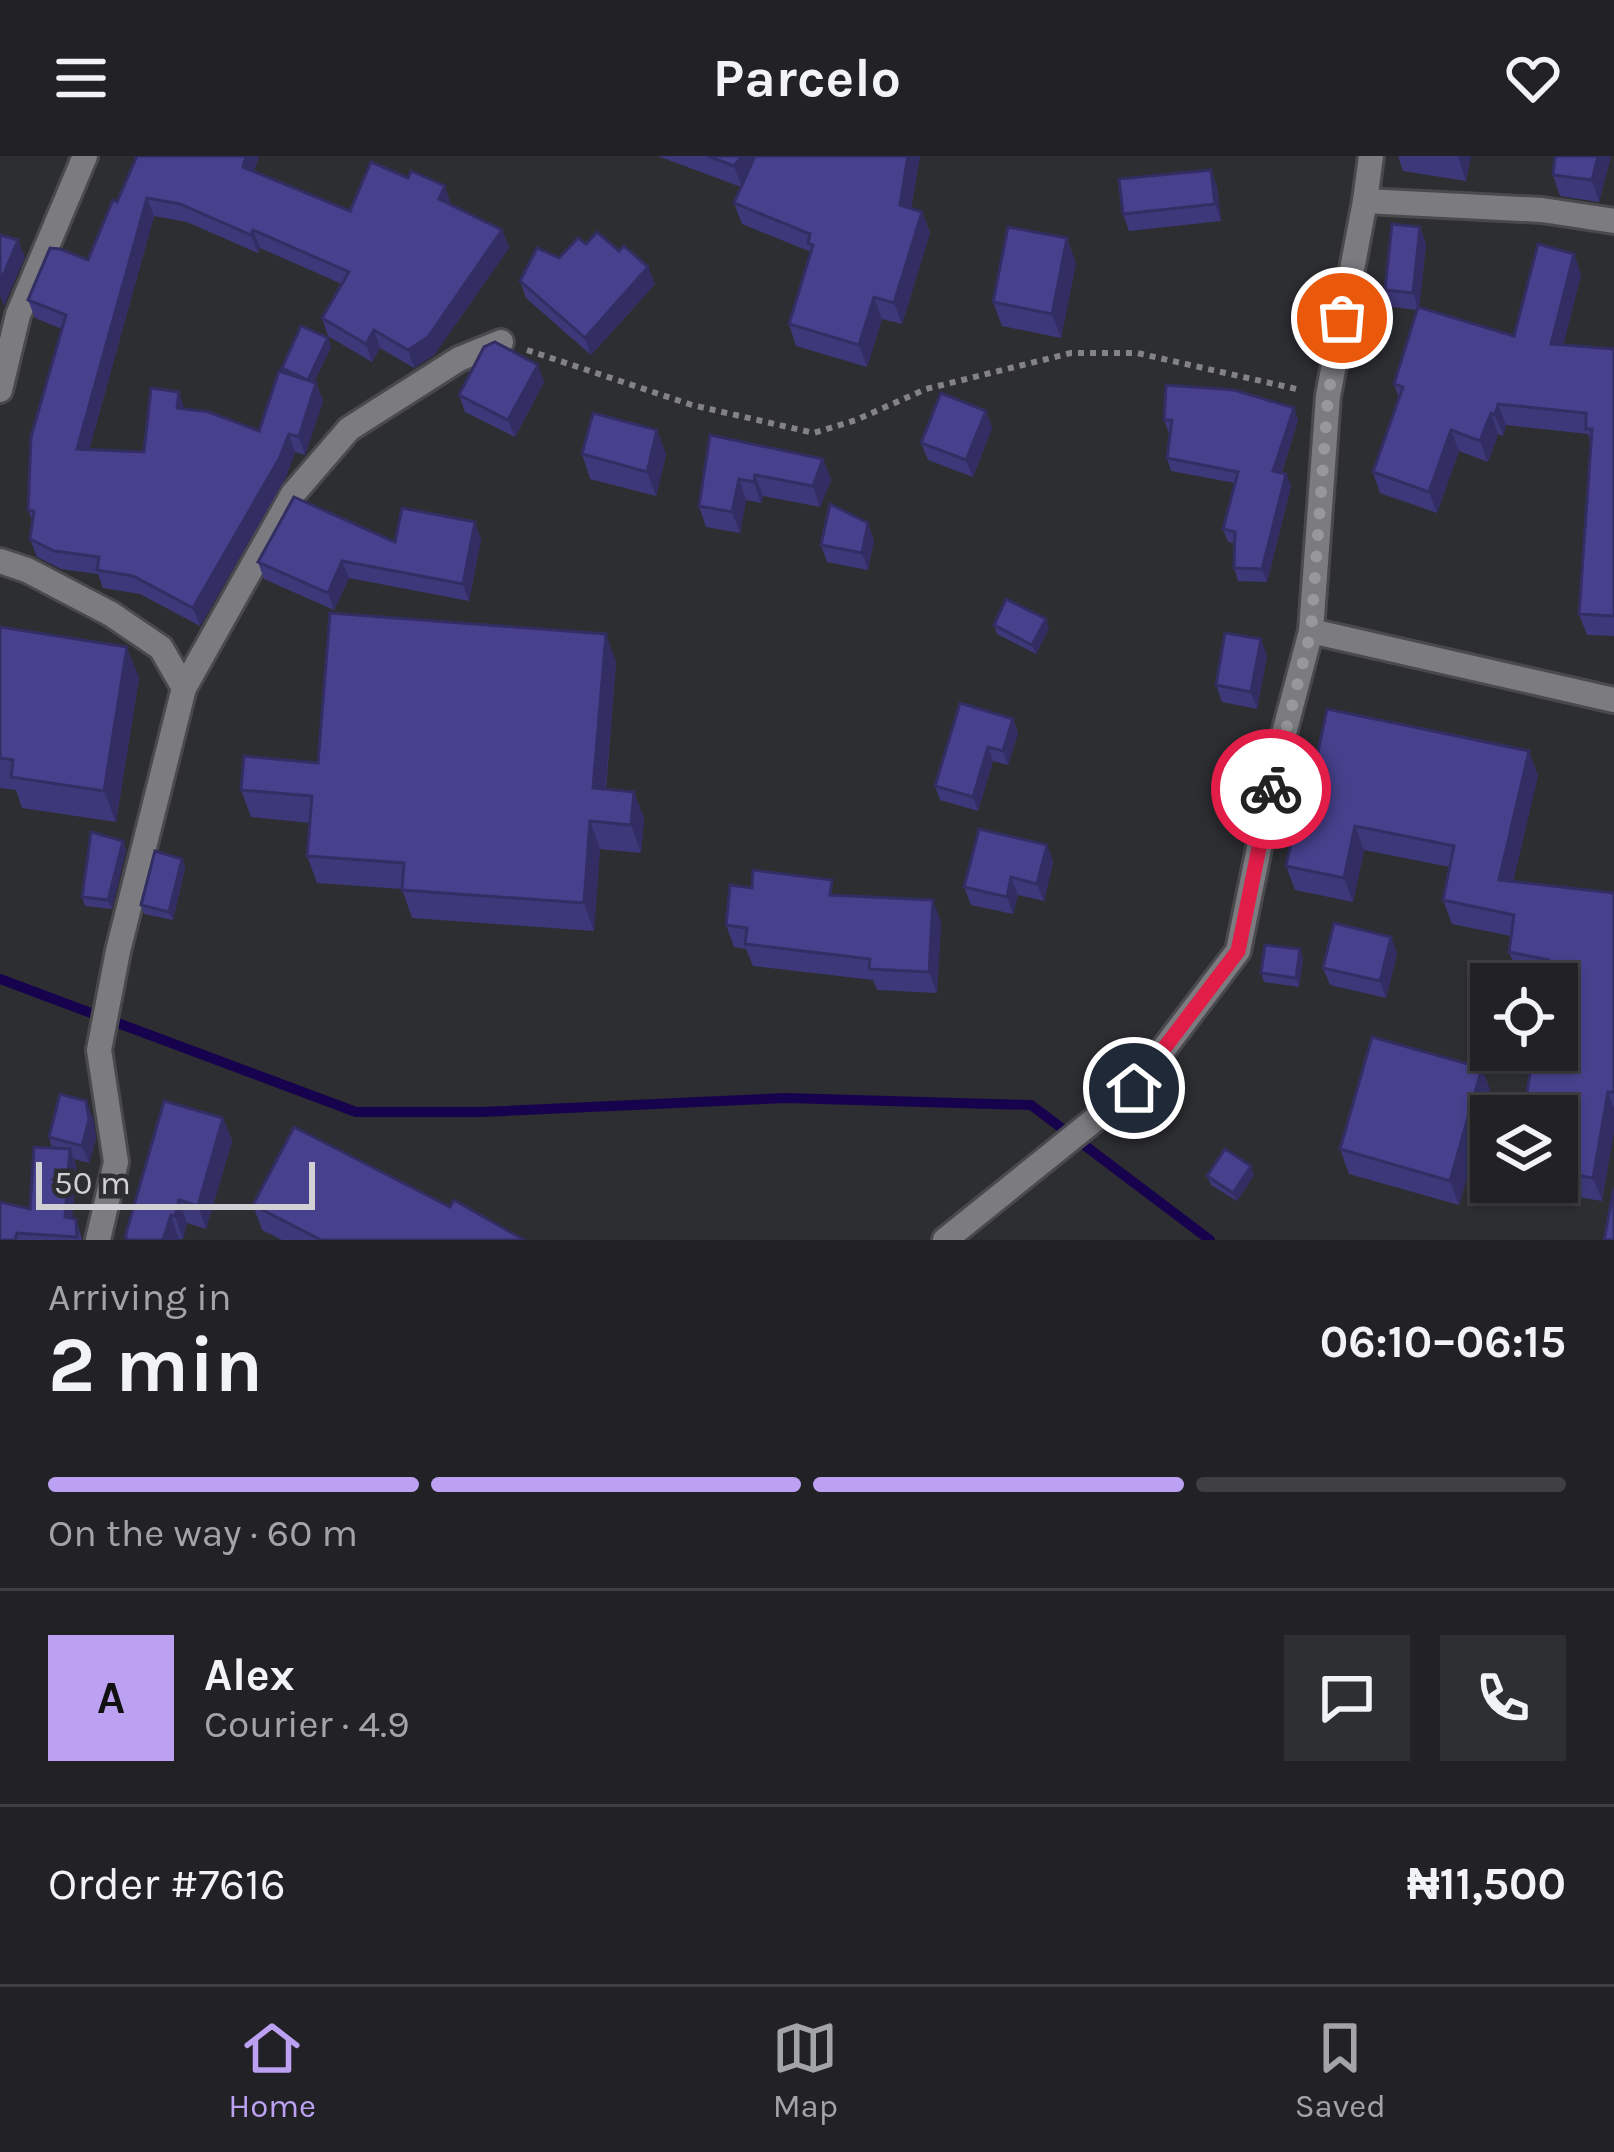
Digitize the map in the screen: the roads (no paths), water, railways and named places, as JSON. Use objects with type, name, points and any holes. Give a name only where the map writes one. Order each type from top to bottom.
[{"type":"street","points":[[0,390],[18,315],[86,156]]},
{"type":"street","points":[[946,1240],[1134,1088],[1238,951],[1276,760],[1311,631],[1328,396],[1370,156]]},
{"type":"street","points":[[1365,201],[1542,210],[1614,220]]},
{"type":"street","points":[[98,1240],[116,1162],[98,1050],[184,688],[293,494],[350,429],[459,358],[501,342]]},
{"type":"street","points":[[0,561],[111,614],[161,647],[184,688]]},
{"type":"street","points":[[1311,631],[1614,700]]},
{"type":"waterway","points":[[0,979],[356,1112],[482,1112],[786,1098],[1031,1105],[1210,1240]]}]
